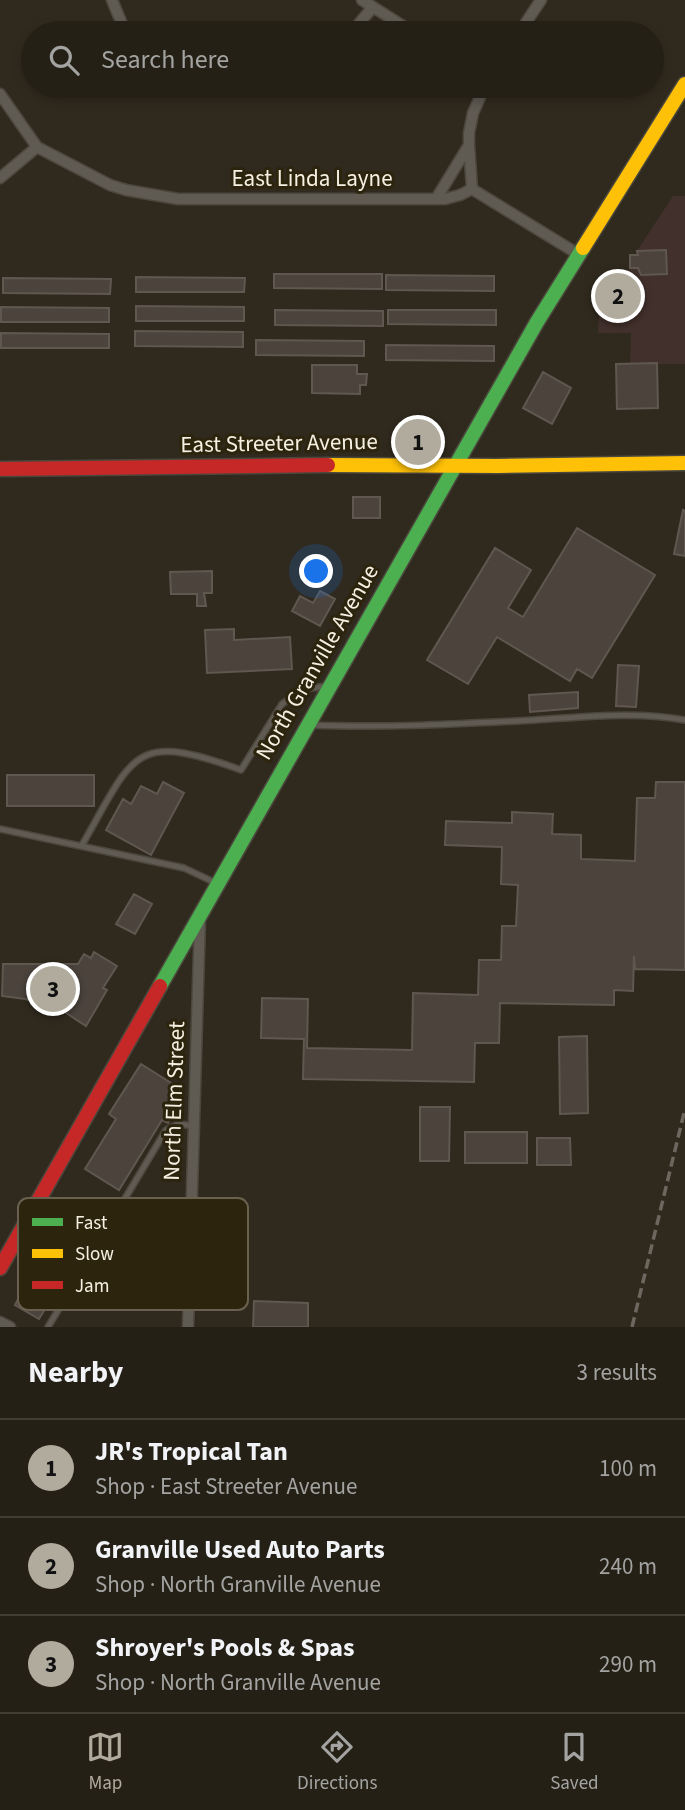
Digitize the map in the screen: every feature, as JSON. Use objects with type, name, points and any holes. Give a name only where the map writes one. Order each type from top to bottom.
[{"type":"main road","name":"North Granville Avenue","points":[[40,1198],[307,725],[578,254],[685,84]]},
{"type":"main road","name":"East Streeter Avenue","points":[[0,469],[685,463]]},
{"type":"main road","name":"North Granville Avenue","points":[[0,1268],[18,1236]]},
{"type":"street","points":[[112,0],[121,21]]},
{"type":"street","points":[[362,0],[395,21]]},
{"type":"street","points":[[527,21],[541,0]]},
{"type":"street","points":[[361,21],[373,7]]},
{"type":"street","points":[[0,94],[37,147],[0,178]]},
{"type":"street","points":[[480,98],[469,133],[472,189],[578,254]]},
{"type":"street","points":[[436,199],[469,145]]},
{"type":"street","name":"East Linda Layne","points":[[37,147],[110,185],[178,199],[436,199],[453,197],[472,189]]},
{"type":"street","name":"North Elm Street","points":[[192,1198],[200,918]]},
{"type":"street","points":[[0,1322],[10,1327]]},
{"type":"lane","points":[[82,845],[129,766],[142,755],[153,751],[177,751],[241,770],[282,704],[304,689],[330,686]]},
{"type":"lane","points":[[307,725],[350,727],[500,722],[635,714],[685,720]]},
{"type":"lane","points":[[0,829],[184,867],[218,884]]},
{"type":"lane","points":[[125,1198],[166,1130],[178,1124],[194,1126]]},
{"type":"lane","points":[[48,1327],[58,1310]]},
{"type":"shaded area","points":[[673,196],[685,196],[685,364],[630,364],[631,333],[598,333],[599,304],[637,305],[638,284],[624,283],[630,268],[638,268],[641,275],[667,273],[666,250],[637,251]]},
{"type":"building","points":[[666,250],[667,274],[641,275],[638,268],[630,268],[630,255],[638,255],[637,251]]},
{"type":"building","points":[[274,274],[382,274],[382,289],[274,288]]},
{"type":"building","points":[[386,275],[494,276],[494,291],[386,290]]},
{"type":"building","points":[[136,277],[245,278],[244,292],[136,292]]},
{"type":"building","points":[[3,278],[111,279],[110,294],[3,293]]},
{"type":"building","points":[[608,283],[638,284],[637,306],[599,304],[600,287],[609,287]]},
{"type":"building","points":[[136,306],[244,307],[244,321],[136,321]]},
{"type":"building","points":[[1,307],[109,308],[109,322],[1,322]]},
{"type":"building","points":[[275,310],[383,311],[383,326],[275,325]]},
{"type":"building","points":[[388,310],[496,310],[496,325],[388,324]]},
{"type":"building","points":[[135,331],[243,332],[243,347],[135,346]]},
{"type":"building","points":[[1,333],[109,334],[109,348],[1,348]]},
{"type":"building","points":[[256,340],[364,341],[364,356],[256,355]]},
{"type":"building","points":[[386,345],[494,346],[494,361],[386,360]]},
{"type":"building","points":[[657,363],[658,408],[617,409],[616,364]]},
{"type":"building","points":[[312,365],[357,365],[357,374],[367,374],[366,385],[360,385],[360,394],[312,393]]},
{"type":"building","points":[[543,372],[571,388],[552,424],[523,408]]},
{"type":"building","points":[[419,424],[420,428],[428,428],[428,433],[432,433],[433,451],[404,452],[402,425]]},
{"type":"building","points":[[353,497],[380,497],[380,518],[353,518]]},
{"type":"building","points":[[683,510],[685,511],[685,556],[674,554]]},
{"type":"building","points":[[577,528],[655,575],[592,678],[577,669],[570,681],[497,637],[468,684],[427,660],[495,548],[531,570],[508,608],[523,617]]},
{"type":"building","points":[[212,571],[212,593],[204,593],[206,606],[197,606],[197,594],[171,594],[170,572]]},
{"type":"building","points":[[320,591],[335,599],[320,626],[292,611],[300,596],[313,603]]},
{"type":"building","points":[[234,629],[234,640],[290,637],[292,669],[207,673],[205,630]]},
{"type":"building","points":[[618,665],[639,666],[636,707],[616,706]]},
{"type":"building","points":[[578,692],[578,708],[530,712],[529,695]]},
{"type":"building","points":[[7,775],[94,775],[94,806],[7,806]]},
{"type":"building","points":[[163,782],[184,793],[151,855],[106,830],[123,799],[131,804],[141,786],[157,794]]},
{"type":"building","points":[[656,782],[685,782],[685,970],[635,969],[634,956],[633,991],[614,990],[614,1005],[500,1003],[499,1043],[475,1043],[474,1082],[303,1079],[304,1039],[261,1038],[262,998],[308,999],[307,1048],[412,1050],[413,993],[478,995],[479,960],[501,960],[502,926],[516,926],[518,885],[501,884],[502,847],[445,845],[446,821],[512,823],[512,812],[553,814],[552,834],[581,835],[581,859],[635,861],[637,798],[655,798]]},
{"type":"building","points":[[134,894],[152,904],[135,934],[116,924]]},
{"type":"building","points":[[94,952],[117,966],[103,988],[107,990],[86,1026],[63,1011],[25,999],[2,996],[3,964],[78,964],[84,954],[91,958]]},
{"type":"building","points":[[587,1036],[588,1113],[560,1114],[559,1037]]},
{"type":"building","points":[[141,1064],[179,1088],[176,1110],[168,1123],[162,1120],[119,1190],[85,1169],[116,1119],[109,1114]]},
{"type":"building","points":[[420,1107],[450,1107],[449,1161],[420,1161]]},
{"type":"building","points":[[465,1132],[527,1132],[527,1163],[465,1163]]},
{"type":"building","points":[[537,1138],[570,1138],[571,1165],[537,1165]]},
{"type":"building","points":[[254,1301],[308,1303],[308,1327],[253,1327]]},
{"type":"building","points":[[24,1310],[45,1310],[39,1319]]},
{"type":"railway","points":[[632,1327],[685,1109]]},
{"type":"traffic: fast","points":[[160,986],[537,322],[583,248]]},
{"type":"traffic: slow","points":[[583,248],[685,84]]},
{"type":"traffic: slow","points":[[328,465],[685,463]]},
{"type":"traffic: jam","points":[[0,469],[328,465]]},
{"type":"traffic: jam","points":[[40,1198],[160,986]]},
{"type":"traffic: jam","points":[[0,1268],[18,1236]]},
{"type":"place","name":"Granville Used Auto Parts","points":[[618,296]]},
{"type":"place","name":"JR's Tropical Tan","points":[[418,442]]},
{"type":"place","name":"Shroyer's Pools & Spas","points":[[53,989]]}]
